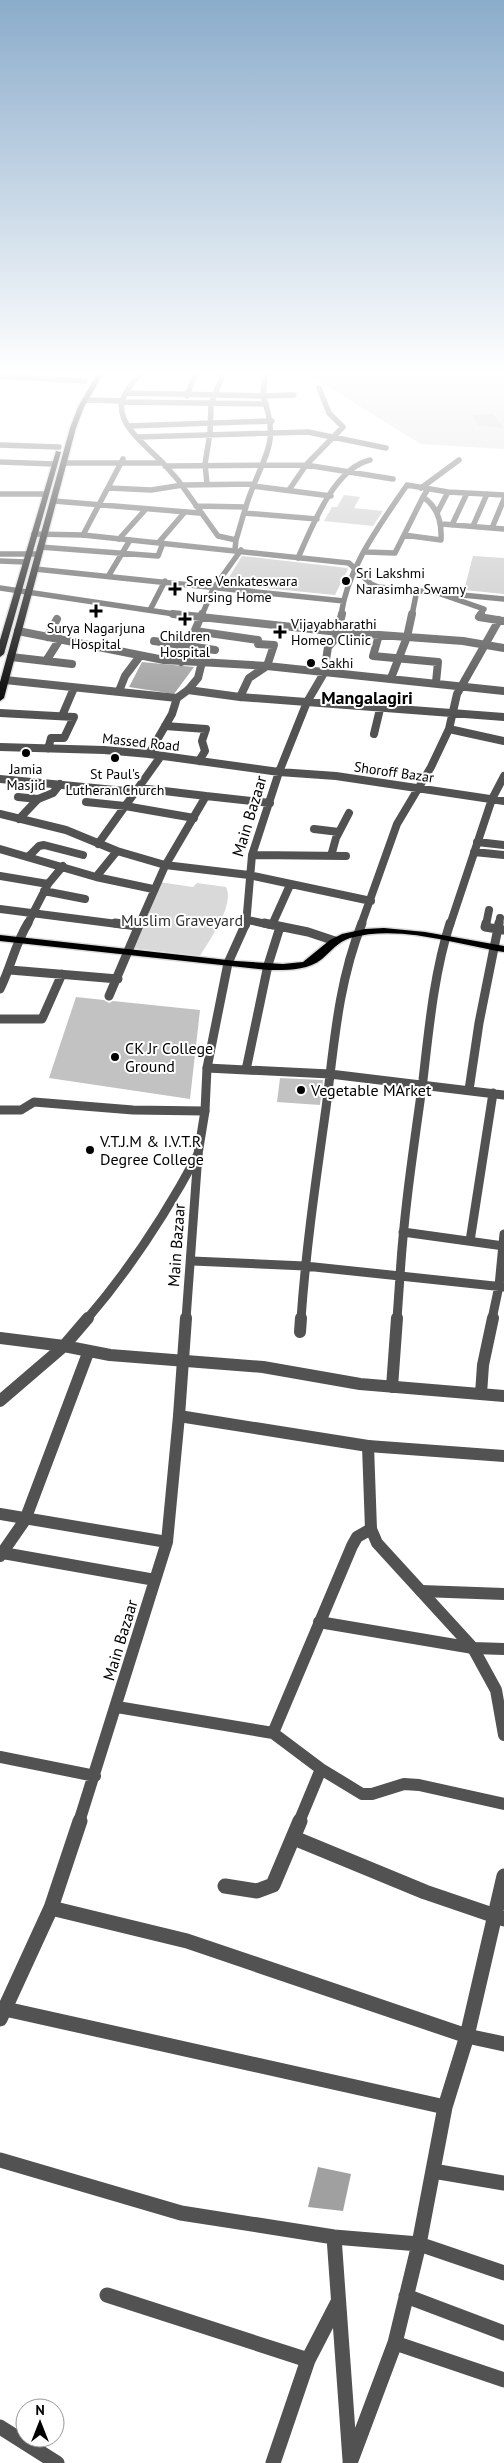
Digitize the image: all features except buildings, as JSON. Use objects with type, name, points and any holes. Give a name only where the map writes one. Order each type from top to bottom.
[{"type":"main road","points":[[0,654],[4,628],[18,591],[46,487]]},
{"type":"main road","points":[[0,698],[58,487]]},
{"type":"main road","points":[[0,938],[228,963],[268,965],[307,964],[321,956],[335,941],[358,933],[377,931],[445,939],[498,948]]},
{"type":"street","points":[[84,535],[109,488],[151,490],[167,487]]},
{"type":"street","points":[[184,487],[199,513],[218,536],[236,540]]},
{"type":"street","points":[[181,662],[215,586],[238,549],[236,540],[252,487]]},
{"type":"street","points":[[267,487],[331,496]]},
{"type":"street","points":[[298,558],[317,519],[337,487]]},
{"type":"street","name":"Main Bazaar","points":[[2,2012],[51,1908],[117,1707],[167,1542],[192,1260],[198,1154],[206,1111],[207,1068],[228,963],[248,920],[249,876],[252,855],[279,772],[306,702],[324,673],[328,647],[333,644],[338,632],[344,601],[356,570],[374,536],[406,487]]},
{"type":"street","name":"Main Bazaar","points":[[419,487],[425,488]]},
{"type":"street","points":[[366,552],[395,553],[423,496],[425,488],[504,497],[492,528]]},
{"type":"street","points":[[437,512],[448,492]]},
{"type":"street","points":[[452,525],[467,493]]},
{"type":"street","points":[[0,494],[44,494]]},
{"type":"street","points":[[473,526],[487,494]]},
{"type":"street","points":[[404,535],[441,540],[442,524],[431,502],[423,496]]},
{"type":"street","points":[[54,500],[199,513]]},
{"type":"street","points":[[196,506],[317,519]]},
{"type":"street","points":[[119,539],[146,509]]},
{"type":"street","points":[[0,561],[27,558],[39,551],[124,552],[158,556],[161,542],[184,513]]},
{"type":"street","points":[[442,524],[504,528]]},
{"type":"street","points":[[34,534],[84,535],[238,549],[349,563],[374,586],[504,599]]},
{"type":"street","points":[[109,575],[130,540]]},
{"type":"street","points":[[0,554],[27,558]]},
{"type":"street","points":[[34,569],[109,575],[344,601]]},
{"type":"street","points":[[150,610],[165,581]]},
{"type":"street","points":[[0,588],[200,618],[338,632],[463,641],[504,648]]},
{"type":"street","points":[[391,678],[407,637],[417,590]]},
{"type":"street","points":[[300,1332],[305,1266],[339,1000],[351,951],[371,901],[397,824],[449,729],[457,694],[502,620],[479,617],[484,610],[434,592]]},
{"type":"street","points":[[47,637],[57,619]]},
{"type":"street","points":[[18,631],[140,656],[181,662],[267,666],[324,673],[436,682],[504,691]]},
{"type":"street","points":[[195,631],[258,640],[258,644],[274,645],[267,666],[249,678],[240,697]]},
{"type":"street","points":[[165,643],[171,633]]},
{"type":"street","points":[[379,635],[373,656],[438,662],[436,682]]},
{"type":"street","points":[[46,661],[60,639]]},
{"type":"street","points":[[154,641],[215,650]]},
{"type":"street","points":[[119,691],[126,676],[140,656]]},
{"type":"street","points":[[11,657],[72,664]]},
{"type":"street","points":[[149,754],[165,726],[177,698],[181,693],[188,690],[198,678],[202,662]]},
{"type":"street","points":[[5,680],[177,698]]},
{"type":"street","points":[[62,716],[74,688]]},
{"type":"street","points":[[188,690],[240,697],[380,709],[504,717]]},
{"type":"street","points":[[374,734],[380,709]]},
{"type":"street","points":[[0,713],[74,717],[64,738],[51,738],[48,749]]},
{"type":"street","points":[[165,726],[206,728],[202,741],[205,751],[199,761]]},
{"type":"street","points":[[449,729],[504,741]]},
{"type":"street","name":"Massed Road","points":[[0,747],[104,750],[149,754],[279,772]]},
{"type":"street","points":[[98,844],[161,756]]},
{"type":"street","name":"Shoroff Bazar","points":[[279,772],[418,788],[504,801]]},
{"type":"street","points":[[392,1387],[403,1232],[430,1024],[445,939],[492,799],[504,776]]},
{"type":"street","points":[[0,780],[138,790],[270,803]]},
{"type":"street","points":[[19,819],[38,800],[53,793],[60,784]]},
{"type":"street","points":[[109,996],[118,979],[137,926],[153,889],[206,796]]},
{"type":"street","points":[[18,798],[38,800]]},
{"type":"street","points":[[86,802],[125,806],[194,818]]},
{"type":"street","points":[[331,856],[339,832],[349,813]]},
{"type":"street","points":[[0,814],[66,830],[117,851],[165,865],[249,876],[371,901]]},
{"type":"street","points":[[314,829],[339,832]]},
{"type":"street","points":[[477,842],[504,845]]},
{"type":"street","points":[[28,857],[39,846],[44,845],[82,855]]},
{"type":"street","points":[[0,850],[63,866],[96,877],[153,889]]},
{"type":"street","points":[[96,877],[117,851]]},
{"type":"street","points":[[474,852],[504,855]]},
{"type":"street","points":[[252,855],[346,856]]},
{"type":"street","points":[[0,989],[10,970],[18,940],[35,912],[46,888],[63,866]]},
{"type":"street","points":[[0,876],[85,899]]},
{"type":"street","points":[[246,1070],[276,926],[290,885]]},
{"type":"street","points":[[0,908],[137,926]]},
{"type":"street","points":[[489,910],[485,927],[501,930]]},
{"type":"street","points":[[470,1090],[498,948],[501,930],[500,918]]},
{"type":"street","points":[[248,920],[335,941]]},
{"type":"street","points":[[10,970],[118,979]]},
{"type":"street","points":[[0,1020],[42,1019],[45,1016],[62,974]]},
{"type":"street","points":[[207,1068],[330,1074],[423,1083],[504,1095]]},
{"type":"street","points":[[470,1241],[493,1093]]},
{"type":"street","points":[[0,1110],[21,1110],[34,1102],[133,1110],[206,1111]]},
{"type":"street","points":[[0,1401],[64,1346],[109,1293],[177,1193],[198,1154]]},
{"type":"street","points":[[403,1232],[470,1241],[503,1242],[501,1286],[483,1365],[481,1394]]},
{"type":"street","points":[[192,1260],[305,1266],[501,1286]]},
{"type":"street","points":[[0,1338],[64,1346],[88,1353],[263,1367],[360,1384],[504,1396]]},
{"type":"street","points":[[88,1353],[25,1520],[2,1554],[155,1580]]},
{"type":"street","points":[[179,1416],[368,1446],[504,1456]]},
{"type":"street","points":[[368,1446],[371,1529],[377,1542],[472,1648],[496,1690],[504,1735]]},
{"type":"street","points":[[0,1514],[25,1520],[167,1542]]},
{"type":"street","points":[[273,1733],[352,1546],[358,1537],[371,1529]]},
{"type":"street","points":[[420,1590],[504,1594]]},
{"type":"street","points":[[320,1622],[472,1648],[504,1649]]},
{"type":"street","points":[[117,1707],[273,1733],[321,1769],[362,1794],[372,1794],[395,1786],[418,1785],[504,1804]]},
{"type":"street","points":[[0,1757],[95,1776]]},
{"type":"street","points":[[225,1886],[260,1891],[268,1889],[273,1885],[321,1769]]},
{"type":"street","points":[[294,1838],[425,1892],[500,1917]]},
{"type":"street","points":[[350,2463],[395,2343],[419,2244],[445,2107],[500,1917],[504,1876]]},
{"type":"street","points":[[51,1908],[187,1941],[467,2036],[504,2044]]},
{"type":"street","points":[[2,2012],[445,2107]]},
{"type":"street","points":[[0,2160],[180,2213],[334,2237],[419,2244],[504,2273]]},
{"type":"street","points":[[434,2171],[504,2183]]},
{"type":"street","points":[[334,2237],[350,2463]]},
{"type":"street","points":[[107,2295],[308,2360]]},
{"type":"street","points":[[406,2296],[504,2333]]},
{"type":"street","points":[[273,2463],[308,2360],[338,2301]]},
{"type":"street","points":[[395,2343],[504,2380]]},
{"type":"street","points":[[0,2427],[57,2463]]},
{"type":"green space","name":"Muslim Graveyard","points":[[159,882],[193,887],[197,883],[226,887],[228,894],[224,912],[200,956],[132,948]]},
{"type":"shaded area","points":[[142,662],[194,667],[174,694],[129,687]]},
{"type":"shaded area","points":[[318,2167],[351,2174],[343,2211],[308,2207]]},
{"type":"place","name":"Sri Lakshmi Narasimha Swamy","points":[[346,581]]},
{"type":"place","name":"Sree Venkateswara Nursing Home","points":[[175,589]]},
{"type":"place","name":"Surya Nagarjuna Hospital","points":[[96,611]]},
{"type":"place","name":"Children Hospital","points":[[185,619]]},
{"type":"place","name":"Vijayabharathi Homeo Clinic","points":[[280,632]]},
{"type":"place","name":"Sakhi","points":[[311,663]]},
{"type":"place","name":"Jamia Masjid","points":[[26,753]]},
{"type":"place","name":"St Paul's Lutheran Church","points":[[115,758]]},
{"type":"place","name":"CK Jr College Ground","points":[[115,1057]]},
{"type":"place","name":"Vegetable MArket","points":[[301,1090]]},
{"type":"place","name":"V.T.J.M & I.V.T.R Degree College","points":[[90,1150]]},
{"type":"district","name":"Mangalagiri","points":[[367,697]]}]
